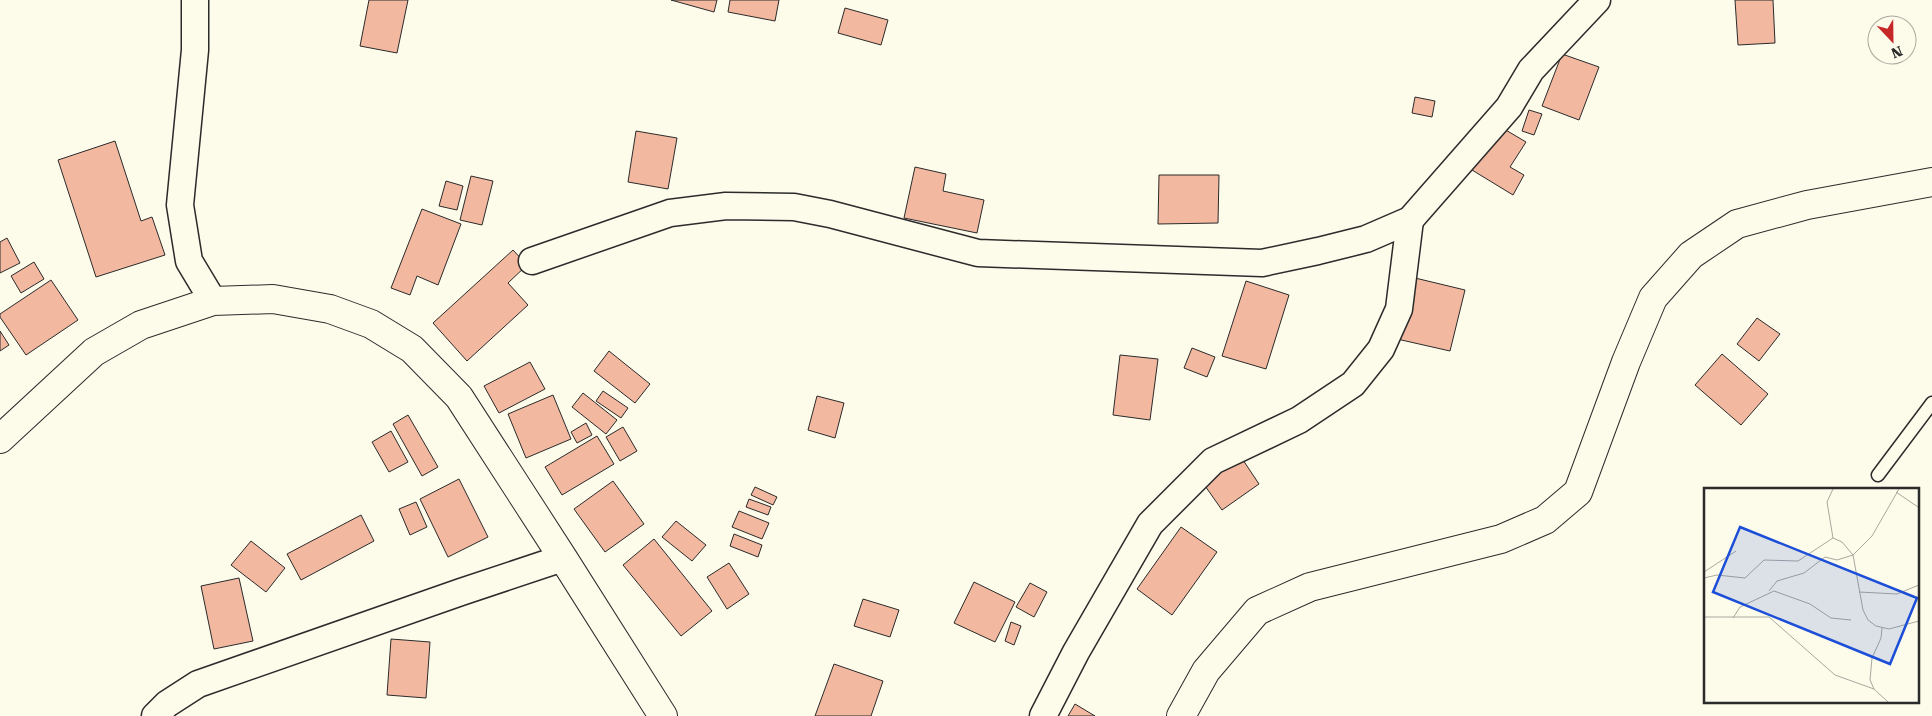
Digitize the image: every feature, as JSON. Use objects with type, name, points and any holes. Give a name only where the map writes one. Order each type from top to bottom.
[{"type":"main road","points":[[1181,716],[1206,670],[1257,611],[1310,587],[1500,539],[1545,520],[1578,492],[1626,362],[1653,298],[1691,255],[1737,224],[1807,205],[1932,182]]},
{"type":"main road","points":[[0,439],[94,352],[141,325],[213,301],[273,299],[330,309],[371,324],[412,349],[458,397],[663,716]]},
{"type":"street","points":[[195,0],[195,50],[180,205],[189,261],[213,301]]},
{"type":"street","points":[[532,261],[670,213],[726,206],[794,207],[830,214],[978,253],[1262,262],[1318,252],[1366,239],[1410,220],[1509,107],[1531,70],[1597,0]]},
{"type":"street","points":[[1043,716],[1076,652],[1150,524],[1213,461],[1299,420],[1330,400],[1353,384],[1381,349],[1399,308],[1410,220]]},
{"type":"street","points":[[156,716],[166,704],[198,684],[563,558]]},
{"type":"lane","points":[[1878,475],[1932,403]]},
{"type":"building","points":[[369,0],[408,0],[397,53],[360,46]]},
{"type":"building","points":[[671,0],[717,0],[714,12]]},
{"type":"building","points":[[730,0],[779,0],[775,21],[728,12]]},
{"type":"building","points":[[1735,0],[1773,0],[1775,43],[1738,45]]},
{"type":"building","points":[[845,8],[888,20],[881,45],[838,33]]},
{"type":"building","points":[[1562,54],[1599,67],[1579,120],[1542,106]]},
{"type":"building","points":[[1415,97],[1435,101],[1432,117],[1412,113]]},
{"type":"building","points":[[1529,110],[1542,114],[1534,135],[1522,131]]},
{"type":"building","points":[[1499,126],[1526,142],[1510,167],[1524,175],[1513,195],[1472,170]]},
{"type":"building","points":[[636,131],[677,138],[668,189],[628,182]]},
{"type":"building","points":[[115,141],[141,221],[152,217],[165,255],[96,277],[58,160]]},
{"type":"building","points":[[915,167],[946,174],[943,191],[984,200],[977,233],[904,218]]},
{"type":"building","points":[[1159,175],[1219,175],[1218,223],[1158,224]]},
{"type":"building","points":[[471,176],[493,181],[482,225],[460,220]]},
{"type":"building","points":[[446,181],[463,186],[457,210],[439,206]]},
{"type":"building","points":[[422,209],[461,224],[438,285],[417,276],[410,295],[391,288]]},
{"type":"building","points":[[7,238],[20,263],[0,273],[0,242]]},
{"type":"building","points":[[513,250],[527,265],[508,283],[528,305],[467,361],[433,323]]},
{"type":"building","points":[[34,262],[44,279],[21,293],[11,276]]},
{"type":"building","points":[[1411,277],[1465,290],[1450,351],[1397,339]]},
{"type":"building","points":[[51,280],[78,320],[26,355],[0,317],[0,314]]},
{"type":"building","points":[[1246,281],[1289,295],[1266,369],[1222,356]]},
{"type":"building","points":[[1757,318],[1780,334],[1759,361],[1737,344]]},
{"type":"building","points":[[0,331],[9,345],[0,351]]},
{"type":"building","points":[[1192,348],[1215,357],[1207,377],[1184,368]]},
{"type":"building","points":[[609,351],[650,384],[635,403],[594,371]]},
{"type":"building","points":[[1722,354],[1768,394],[1741,425],[1695,385]]},
{"type":"building","points":[[1120,355],[1158,359],[1150,420],[1113,415]]},
{"type":"building","points":[[530,362],[545,389],[499,413],[484,386]]},
{"type":"building","points":[[603,391],[628,408],[621,418],[596,401]]},
{"type":"building","points":[[583,393],[617,420],[606,434],[572,407]]},
{"type":"building","points":[[553,395],[571,439],[526,458],[508,414]]},
{"type":"building","points":[[817,396],[844,403],[835,438],[808,430]]},
{"type":"building","points":[[408,415],[438,467],[422,476],[393,424]]},
{"type":"building","points":[[586,423],[592,435],[577,443],[571,432]]},
{"type":"building","points":[[623,427],[637,451],[620,461],[606,437]]},
{"type":"building","points":[[391,431],[408,462],[389,472],[372,442]]},
{"type":"building","points":[[597,436],[614,464],[562,495],[545,467]]},
{"type":"building","points":[[1241,457],[1259,484],[1222,510],[1203,483]]},
{"type":"building","points":[[459,479],[488,537],[448,557],[420,499]]},
{"type":"building","points":[[613,481],[644,524],[605,552],[574,509]]},
{"type":"building","points":[[755,487],[777,497],[773,505],[751,495]]},
{"type":"building","points":[[749,499],[771,507],[768,515],[746,507]]},
{"type":"building","points":[[416,502],[427,527],[410,535],[399,509]]},
{"type":"building","points":[[739,511],[769,523],[762,539],[732,527]]},
{"type":"building","points":[[361,515],[374,541],[301,580],[287,554]]},
{"type":"building","points":[[676,521],[706,545],[692,561],[662,537]]},
{"type":"building","points":[[1181,527],[1217,552],[1172,615],[1137,589]]},
{"type":"building","points":[[734,534],[762,545],[758,557],[730,546]]},
{"type":"building","points":[[654,539],[712,611],[681,636],[623,565]]},
{"type":"building","points":[[251,541],[285,568],[266,592],[231,565]]},
{"type":"building","points":[[729,563],[749,594],[727,609],[707,577]]},
{"type":"building","points":[[239,578],[253,641],[214,649],[201,586]]},
{"type":"building","points":[[974,582],[1015,602],[995,642],[954,623]]},
{"type":"building","points":[[1030,583],[1047,592],[1034,617],[1016,607]]},
{"type":"building","points":[[863,599],[899,610],[890,637],[854,626]]},
{"type":"building","points":[[1011,622],[1021,626],[1014,645],[1005,641]]},
{"type":"building","points":[[391,639],[430,642],[426,698],[387,695]]},
{"type":"building","points":[[834,664],[883,681],[871,716],[815,716]]},
{"type":"building","points":[[1075,704],[1095,716],[1068,716]]}]
